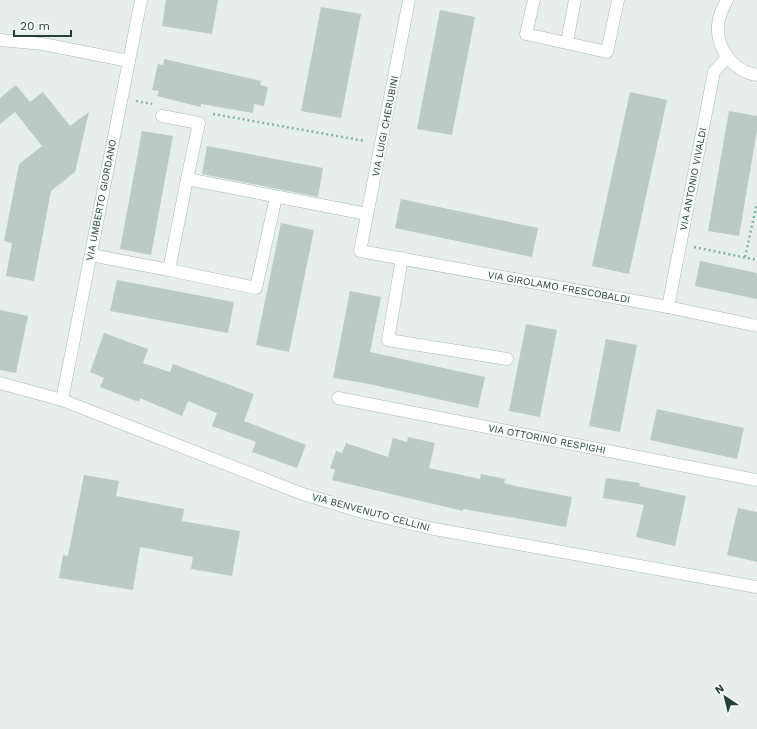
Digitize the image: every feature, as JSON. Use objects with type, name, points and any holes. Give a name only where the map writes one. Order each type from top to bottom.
[{"type":"street","name":"VIA UMBERTO GIORDANO","points":[[62,400],[141,0]]},
{"type":"street","name":"VIA LUIGI CHERUBINI","points":[[360,251],[409,0]]},
{"type":"street","points":[[534,0],[526,34],[607,52],[618,0]]},
{"type":"street","points":[[567,42],[575,0]]},
{"type":"street","points":[[727,0],[721,12],[718,27],[720,43],[727,57],[738,67],[757,75]]},
{"type":"street","points":[[0,40],[43,44],[129,61]]},
{"type":"street","name":"VIA ANTONIO VIVALDI","points":[[668,307],[714,72],[727,57]]},
{"type":"street","points":[[162,116],[199,123],[169,270]]},
{"type":"street","points":[[187,179],[367,214]]},
{"type":"street","points":[[91,254],[256,288],[276,197]]},
{"type":"street","name":"VIA GIROLAMO FRESCOBALDI","points":[[360,251],[668,307],[757,326]]},
{"type":"street","points":[[402,258],[388,340],[507,359]]},
{"type":"street","name":"VIA BENVENUTO CELLINI","points":[[0,383],[62,400],[300,493],[362,512],[429,528],[757,587]]},
{"type":"street","name":"VIA OTTORINO RESPIGHI","points":[[338,398],[757,480]]},
{"type":"path","points":[[121,98],[153,104]]},
{"type":"path","points":[[208,114],[381,144]]},
{"type":"path","points":[[745,257],[757,203]]},
{"type":"path","points":[[680,245],[757,260]]},
{"type":"building","points":[[166,0],[218,0],[212,34],[162,26]]},
{"type":"building","points":[[321,7],[361,14],[341,118],[301,111]]},
{"type":"building","points":[[440,10],[475,17],[452,135],[417,129]]},
{"type":"building","points":[[164,59],[261,81],[260,85],[268,87],[264,106],[254,104],[253,113],[201,104],[201,107],[157,96],[159,91],[152,90],[158,64],[163,65]]},
{"type":"building","points":[[16,85],[30,102],[43,92],[70,126],[89,112],[75,172],[51,191],[34,281],[6,276],[12,243],[4,241],[19,164],[42,146],[15,112],[0,124],[0,98]]},
{"type":"building","points":[[630,92],[667,100],[629,274],[592,266]]},
{"type":"building","points":[[729,111],[757,116],[757,130],[739,236],[708,231]]},
{"type":"building","points":[[142,131],[173,136],[151,255],[120,249]]},
{"type":"building","points":[[207,146],[323,168],[318,197],[202,174]]},
{"type":"building","points":[[401,199],[538,228],[532,257],[395,228]]},
{"type":"building","points":[[281,223],[314,230],[289,352],[256,345]]},
{"type":"building","points":[[700,261],[757,273],[757,299],[695,286]]},
{"type":"building","points":[[117,280],[234,302],[228,333],[110,311]]},
{"type":"building","points":[[350,291],[381,297],[370,352],[485,377],[478,408],[364,383],[333,378]]},
{"type":"building","points":[[0,310],[28,316],[16,373],[0,370]]},
{"type":"building","points":[[526,324],[557,330],[540,417],[509,411]]},
{"type":"building","points":[[104,333],[148,349],[143,363],[170,372],[173,364],[254,394],[244,421],[306,445],[297,468],[252,452],[256,442],[212,426],[217,413],[188,401],[182,416],[140,398],[139,402],[100,387],[104,378],[90,372]]},
{"type":"building","points":[[606,339],[637,345],[620,432],[589,426]]},
{"type":"building","points":[[657,409],[744,428],[737,459],[650,440]]},
{"type":"building","points":[[408,437],[435,443],[429,468],[480,479],[481,474],[505,479],[504,483],[515,486],[572,497],[566,527],[463,509],[463,511],[332,480],[335,470],[330,468],[336,451],[342,453],[346,443],[388,457],[393,438],[407,442]]},
{"type":"building","points":[[84,475],[119,481],[116,496],[184,509],[182,521],[240,531],[232,576],[191,569],[193,557],[140,547],[133,590],[59,578],[63,555],[68,556]]},
{"type":"building","points":[[606,478],[640,483],[639,486],[686,496],[675,546],[636,537],[644,505],[603,498]]},
{"type":"building","points":[[738,508],[757,512],[757,562],[727,555]]}]
